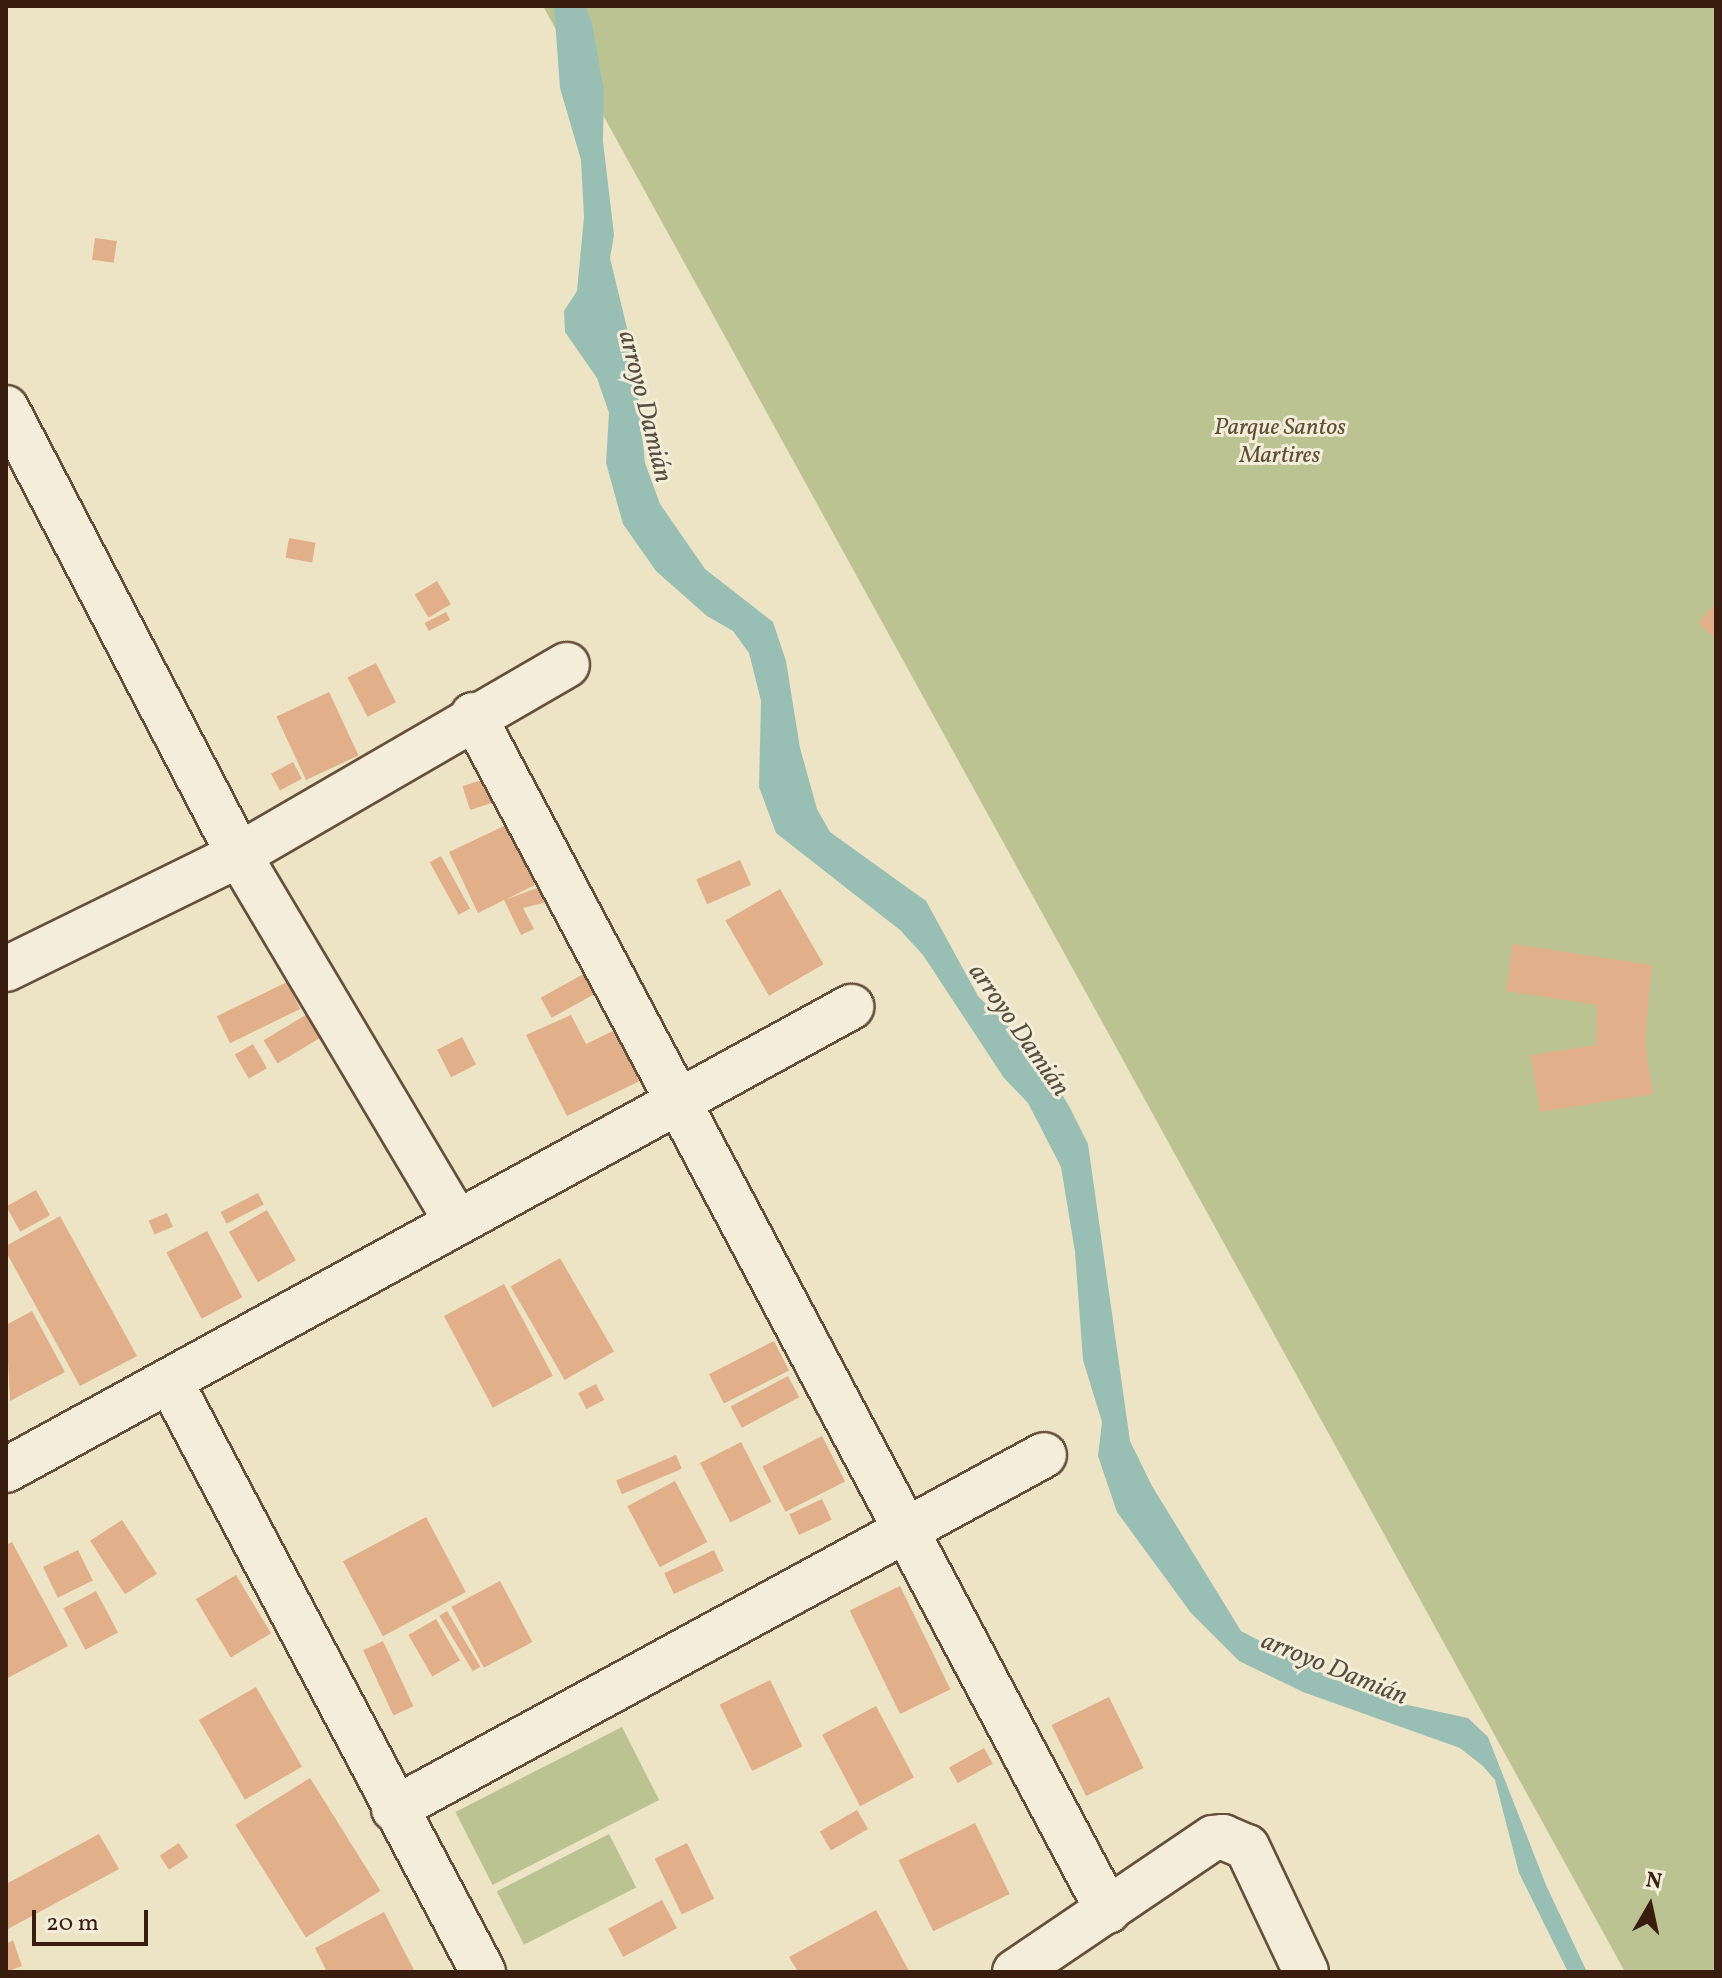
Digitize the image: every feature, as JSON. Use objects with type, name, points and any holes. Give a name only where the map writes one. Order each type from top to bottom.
[{"type":"street","points":[[6,408],[239,855],[456,1220]]},
{"type":"street","points":[[6,969],[239,855],[473,715],[567,665]]},
{"type":"street","points":[[473,715],[1108,1911]]},
{"type":"street","points":[[6,1470],[456,1220],[851,1007]]},
{"type":"street","points":[[170,1381],[483,1972]]},
{"type":"street","points":[[394,1809],[904,1528],[1044,1455]]},
{"type":"street","points":[[1015,1972],[1213,1838],[1241,1842],[1306,1972]]},
{"type":"green space","name":"Parque Santos Martires","points":[[543,6],[1716,6],[1716,1972],[1625,1972]]},
{"type":"green space","points":[[622,1727],[659,1800],[493,1885],[455,1812]]},
{"type":"green space","points":[[609,1834],[636,1887],[524,1945],[497,1891]]},
{"type":"water","points":[[554,6],[585,6],[592,23],[604,91],[603,141],[614,235],[610,258],[635,361],[645,463],[660,504],[705,569],[773,622],[786,661],[800,748],[817,809],[830,832],[926,901],[978,996],[1038,1055],[1069,1106],[1088,1144],[1130,1441],[1152,1486],[1241,1631],[1333,1679],[1403,1704],[1468,1718],[1488,1737],[1546,1885],[1587,1972],[1568,1972],[1519,1873],[1495,1780],[1483,1766],[1460,1748],[1303,1692],[1239,1661],[1191,1613],[1117,1512],[1098,1456],[1102,1422],[1083,1360],[1075,1252],[1061,1167],[1028,1103],[1004,1078],[923,955],[900,930],[776,833],[759,787],[761,701],[749,653],[733,631],[707,616],[656,571],[623,524],[606,463],[609,413],[597,378],[565,332],[564,311],[577,291],[584,217],[581,160],[560,88]]},
{"type":"building","points":[[95,238],[117,241],[114,263],[92,260]]},
{"type":"building","points":[[289,538],[316,543],[312,562],[286,558]]},
{"type":"building","points":[[437,581],[451,604],[429,618],[415,594]]},
{"type":"building","points":[[1716,602],[1716,639],[1698,623]]},
{"type":"building","points":[[446,612],[450,620],[429,631],[425,623]]},
{"type":"building","points":[[376,663],[396,702],[367,717],[347,678]]},
{"type":"building","points":[[329,692],[359,755],[306,780],[276,717]]},
{"type":"building","points":[[293,762],[302,779],[280,791],[271,774]]},
{"type":"building","points":[[491,777],[499,801],[470,810],[462,786]]},
{"type":"building","points":[[506,825],[535,885],[507,899],[540,887],[547,902],[523,908],[534,929],[521,935],[504,900],[478,913],[449,852]]},
{"type":"building","points":[[441,856],[470,908],[459,915],[430,862]]},
{"type":"building","points":[[740,860],[751,885],[707,904],[696,880]]},
{"type":"building","points":[[780,889],[824,964],[769,996],[725,920]]},
{"type":"building","points":[[1513,944],[1652,965],[1645,1043],[1653,1094],[1540,1112],[1531,1055],[1596,1045],[1597,1005],[1506,991]]},
{"type":"building","points":[[587,972],[598,992],[552,1018],[541,998]]},
{"type":"building","points":[[287,982],[300,1009],[230,1043],[217,1016]]},
{"type":"building","points":[[309,1013],[323,1036],[277,1063],[264,1040]]},
{"type":"building","points":[[571,1015],[586,1044],[615,1030],[642,1080],[567,1116],[526,1035]]},
{"type":"building","points":[[462,1037],[476,1065],[451,1077],[437,1050]]},
{"type":"building","points":[[253,1044],[267,1068],[249,1079],[235,1054]]},
{"type":"building","points":[[36,1190],[50,1215],[20,1232],[6,1206]]},
{"type":"building","points":[[258,1193],[264,1205],[226,1224],[221,1212]]},
{"type":"building","points":[[267,1210],[296,1260],[258,1282],[229,1232]]},
{"type":"building","points":[[167,1213],[173,1227],[154,1235],[149,1221]]},
{"type":"building","points":[[60,1216],[137,1356],[80,1386],[6,1252],[6,1246]]},
{"type":"building","points":[[207,1231],[242,1297],[202,1319],[166,1253]]},
{"type":"building","points":[[560,1258],[614,1352],[565,1380],[511,1286]]},
{"type":"building","points":[[504,1284],[553,1376],[493,1408],[444,1316]]},
{"type":"building","points":[[32,1311],[65,1372],[10,1401],[6,1325]]},
{"type":"building","points":[[774,1341],[789,1370],[724,1404],[709,1374]]},
{"type":"building","points":[[788,1376],[799,1397],[742,1428],[731,1407]]},
{"type":"building","points":[[596,1384],[604,1400],[586,1409],[578,1393]]},
{"type":"building","points":[[822,1436],[845,1481],[785,1512],[762,1466]]},
{"type":"building","points":[[741,1442],[771,1502],[730,1523],[700,1463]]},
{"type":"building","points":[[676,1455],[682,1469],[622,1494],[616,1480]]},
{"type":"building","points":[[675,1481],[707,1542],[660,1567],[627,1506]]},
{"type":"building","points":[[822,1499],[832,1520],[799,1535],[789,1514]]},
{"type":"building","points":[[426,1517],[466,1592],[383,1636],[343,1561]]},
{"type":"building","points":[[122,1520],[157,1574],[125,1594],[90,1541]]},
{"type":"building","points":[[12,1542],[68,1646],[6,1679],[6,1545]]},
{"type":"building","points":[[78,1550],[93,1581],[58,1598],[43,1567]]},
{"type":"building","points":[[714,1550],[724,1571],[674,1594],[664,1573]]},
{"type":"building","points":[[236,1575],[271,1633],[231,1657],[196,1599]]},
{"type":"building","points":[[500,1581],[532,1642],[484,1668],[451,1607]]},
{"type":"building","points":[[900,1586],[950,1689],[900,1714],[850,1611]]},
{"type":"building","points":[[96,1591],[118,1632],[85,1650],[63,1608]]},
{"type":"building","points":[[447,1611],[480,1667],[473,1671],[439,1616]]},
{"type":"building","points":[[436,1619],[460,1661],[432,1677],[408,1635]]},
{"type":"building","points":[[383,1641],[413,1706],[393,1716],[363,1650]]},
{"type":"building","points":[[770,1680],[802,1747],[752,1771],[720,1705]]},
{"type":"building","points":[[256,1687],[302,1767],[245,1800],[199,1720]]},
{"type":"building","points":[[1109,1697],[1144,1768],[1086,1796],[1051,1725]]},
{"type":"building","points":[[876,1706],[914,1778],[860,1806],[822,1735]]},
{"type":"building","points":[[984,1748],[993,1764],[958,1783],[949,1767]]},
{"type":"building","points":[[310,1778],[380,1891],[306,1937],[235,1825]]},
{"type":"building","points":[[857,1810],[868,1829],[831,1851],[820,1832]]},
{"type":"building","points":[[975,1823],[1010,1894],[933,1931],[899,1860]]},
{"type":"building","points":[[99,1834],[119,1869],[6,1930],[6,1884]]},
{"type":"building","points":[[179,1843],[188,1857],[169,1870],[160,1856]]},
{"type":"building","points":[[687,1843],[714,1899],[682,1915],[655,1859]]},
{"type":"building","points":[[662,1900],[677,1928],[623,1957],[608,1929]]},
{"type":"building","points":[[876,1910],[909,1971],[798,1972],[789,1957]]},
{"type":"building","points":[[384,1912],[415,1972],[327,1972],[315,1948]]},
{"type":"building","points":[[13,1940],[22,1966],[6,1972],[6,1944]]},
{"type":"water label","name":"arroyo Damián","points":[[644,407]]},
{"type":"water label","name":"arroyo Damián","points":[[1018,1031]]},
{"type":"water label","name":"arroyo Damián","points":[[1334,1670]]}]
